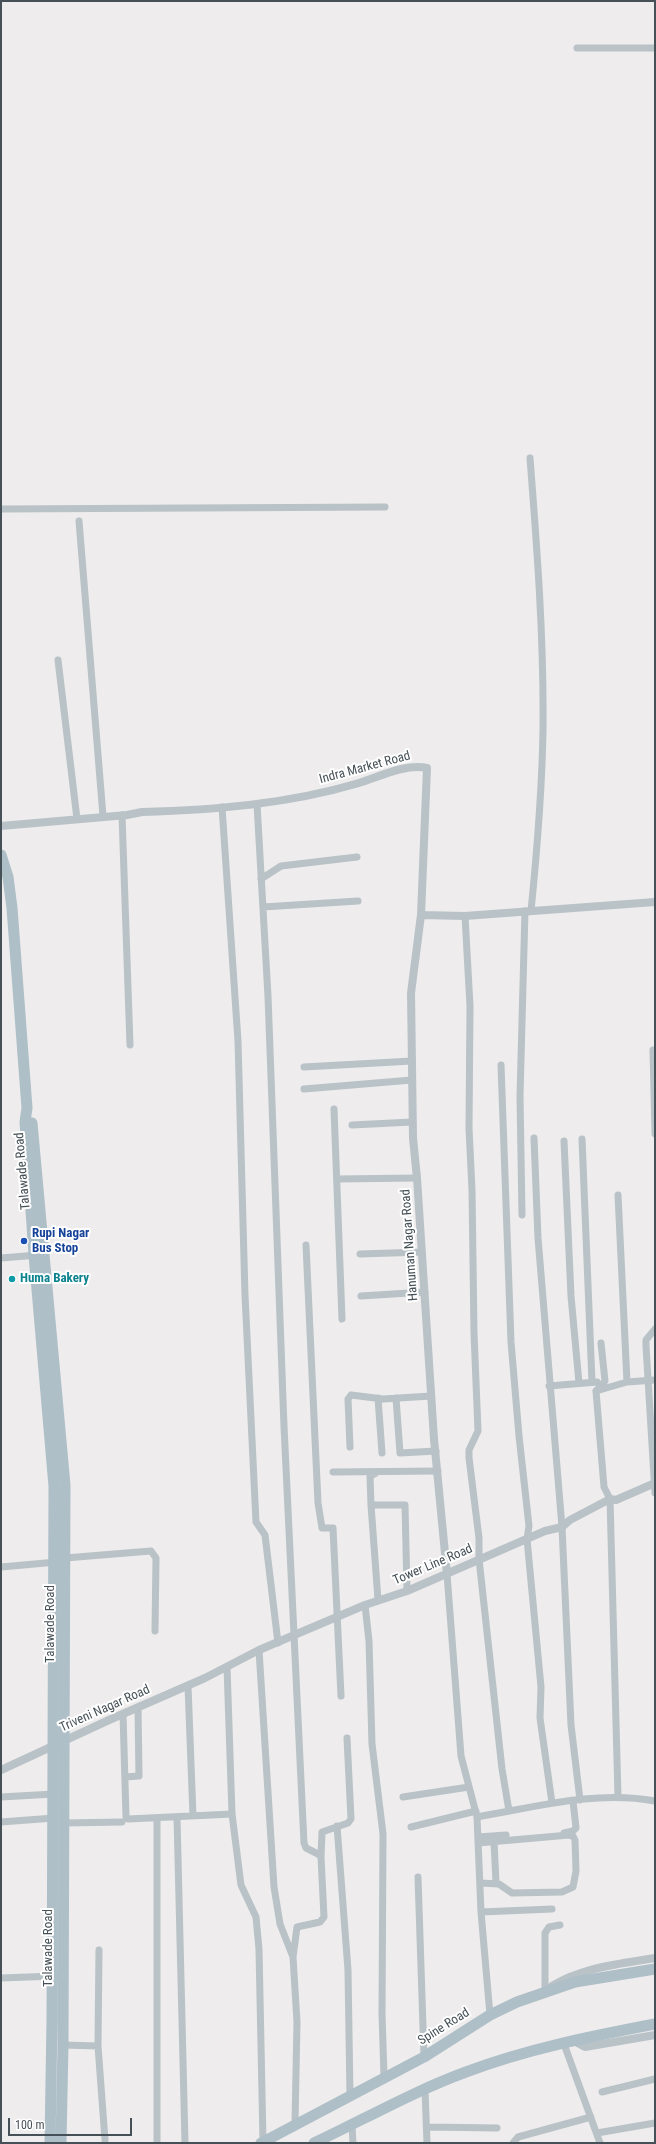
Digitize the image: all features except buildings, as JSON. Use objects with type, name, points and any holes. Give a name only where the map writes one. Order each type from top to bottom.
[{"type":"main road","name":"Talawade Road","points":[[1,855],[8,877],[12,908],[27,1108],[32,1124],[39,1254],[59,1479],[65,1741],[64,1823],[50,2143]]},
{"type":"main road","name":"Talawade Road","points":[[61,1561],[54,1746],[54,1818],[58,1976],[63,2045],[61,2143]]},
{"type":"main road","name":"Spine Road","points":[[262,2142],[350,2096],[384,2076],[424,2057],[490,2015],[545,1991],[597,1977],[655,1969]]},
{"type":"main road","points":[[314,2143],[465,2072],[505,2058],[569,2042],[655,2024]]},
{"type":"street","points":[[577,48],[655,48]]},
{"type":"street","points":[[522,1215],[520,1096],[528,911],[539,830],[543,729],[538,554],[530,458]]},
{"type":"street","points":[[1,509],[385,507]]},
{"type":"street","points":[[79,521],[103,816]]},
{"type":"street","points":[[58,660],[77,819]]},
{"type":"street","name":"Indra Market Road","points":[[1,826],[142,812],[257,804],[298,798],[420,766],[427,768],[421,915]]},
{"type":"street","points":[[257,804],[263,907],[304,1843],[306,1848],[318,1854],[320,1857]]},
{"type":"street","points":[[222,807],[238,1041],[245,1295],[256,1522],[265,1536],[278,1643]]},
{"type":"street","points":[[122,815],[130,1046]]},
{"type":"street","points":[[261,879],[281,866],[357,857]]},
{"type":"street","points":[[263,907],[358,900]]},
{"type":"street","points":[[421,915],[465,916],[655,902]]},
{"type":"street","name":"Hanuman Nagar Road","points":[[421,915],[411,993],[412,1122],[436,1451],[447,1574]]},
{"type":"street","points":[[465,916],[470,1006],[469,1128],[478,1431],[469,1450],[479,1538],[479,1559],[502,1769],[509,1811]]},
{"type":"street","points":[[653,1050],[655,1134]]},
{"type":"street","points":[[304,1067],[412,1061]]},
{"type":"street","points":[[501,1065],[511,1342],[529,1526],[526,1539],[541,1687],[540,1718],[552,1803]]},
{"type":"street","points":[[304,1088],[412,1080]]},
{"type":"street","points":[[334,1109],[338,1179],[342,1319]]},
{"type":"street","points":[[352,1125],[412,1122]]},
{"type":"street","points":[[478,1840],[573,1831],[576,1828],[576,1801],[562,1528],[549,1386],[538,1238],[534,1138]]},
{"type":"street","points":[[582,1139],[592,1382]]},
{"type":"street","points":[[564,1141],[571,1296],[579,1384]]},
{"type":"street","points":[[338,1179],[417,1178]]},
{"type":"street","points":[[618,1194],[627,1382]]},
{"type":"street","points":[[306,1245],[318,1503],[322,1528],[333,1528],[341,1696]]},
{"type":"street","points":[[360,1254],[422,1252]]},
{"type":"street","points":[[1,1258],[39,1254]]},
{"type":"street","points":[[361,1296],[425,1292]]},
{"type":"street","points":[[655,1329],[646,1340],[652,1380],[655,1493]]},
{"type":"street","points":[[601,1343],[605,1381],[596,1391],[604,1487],[610,1500],[618,1797]]},
{"type":"street","points":[[596,1391],[627,1382],[652,1380]]},
{"type":"street","points":[[549,1386],[605,1381]]},
{"type":"street","points":[[350,1447],[348,1396],[353,1395],[378,1398],[396,1398],[432,1396]]},
{"type":"street","points":[[378,1398],[382,1453]]},
{"type":"street","points":[[396,1398],[400,1453],[436,1451]]},
{"type":"street","points":[[333,1472],[438,1471]]},
{"type":"street","points":[[378,1472],[370,1476],[378,1600]]},
{"type":"street","name":"Tower Line Road","points":[[218,1670],[227,1667],[259,1650],[365,1604],[407,1591],[545,1531],[562,1528],[570,1520],[610,1500],[616,1500],[655,1483]]},
{"type":"street","points":[[371,1505],[405,1505],[407,1591]]},
{"type":"street","points":[[1,1567],[151,1551],[154,1553],[156,1558],[155,1631]]},
{"type":"street","points":[[447,1574],[461,1756],[477,1814],[481,1912],[490,2015]]},
{"type":"street","points":[[365,1604],[369,1641],[372,1744],[383,1834],[382,2014],[384,2076]]},
{"type":"street","points":[[259,1650],[274,1887],[280,1924],[293,1957]]},
{"type":"street","points":[[227,1667],[232,1814],[242,1885],[254,1910],[259,1949],[262,2142]]},
{"type":"street","name":"Triveni Nagar Road","points":[[1,1770],[138,1707],[188,1686],[218,1670]]},
{"type":"street","points":[[188,1686],[192,1816]]},
{"type":"street","points":[[125,1777],[139,1776],[138,1707]]},
{"type":"street","points":[[123,1714],[126,1817],[128,1819],[232,1814]]},
{"type":"street","points":[[295,2124],[297,2022],[293,1957],[297,1927],[320,1922],[324,1917],[320,1857],[322,1832],[348,1823],[350,1819],[347,1738]]},
{"type":"street","points":[[403,1797],[469,1787]]},
{"type":"street","points":[[1,1798],[54,1794]]},
{"type":"street","points":[[411,1827],[477,1814],[509,1811],[552,1803],[618,1797],[634,1797],[655,1801]]},
{"type":"street","points":[[177,1817],[185,2143]]},
{"type":"street","points":[[1,1822],[54,1818]]},
{"type":"street","points":[[157,1818],[157,2143]]},
{"type":"street","points":[[64,1823],[122,1822]]},
{"type":"street","points":[[337,1826],[348,1970],[350,2096]]},
{"type":"street","points":[[478,1840],[494,1841],[573,1836],[575,1840],[576,1871],[573,1887],[562,1892],[512,1893],[496,1883],[480,1883]]},
{"type":"street","points":[[494,1841],[496,1883]]},
{"type":"street","points":[[418,1877],[424,2057]]},
{"type":"street","points":[[481,1912],[552,1910]]},
{"type":"street","points":[[545,1991],[545,1933],[549,1927],[560,1925]]},
{"type":"street","points":[[99,1950],[98,2046],[105,2140]]},
{"type":"street","points":[[545,1991],[568,1976],[597,1967],[655,1958]]},
{"type":"street","points":[[1,1978],[58,1976]]},
{"type":"street","points":[[569,2042],[585,2047],[655,2035]]},
{"type":"street","points":[[569,2042],[600,2143]]},
{"type":"street","points":[[63,2045],[98,2046]]},
{"type":"street","points":[[602,2092],[655,2078]]},
{"type":"street","points":[[425,2090],[428,2126],[427,2143]]},
{"type":"street","points":[[513,2143],[518,2137],[591,2117]]},
{"type":"street","points":[[597,2133],[655,2123]]},
{"type":"street","points":[[352,2125],[353,2143]]},
{"type":"street","points":[[428,2126],[497,2128]]},
{"type":"place","name":"Rupi Nagar Bus Stop","points":[[24,1241]]},
{"type":"place","name":"Huma Bakery","points":[[12,1279]]}]
